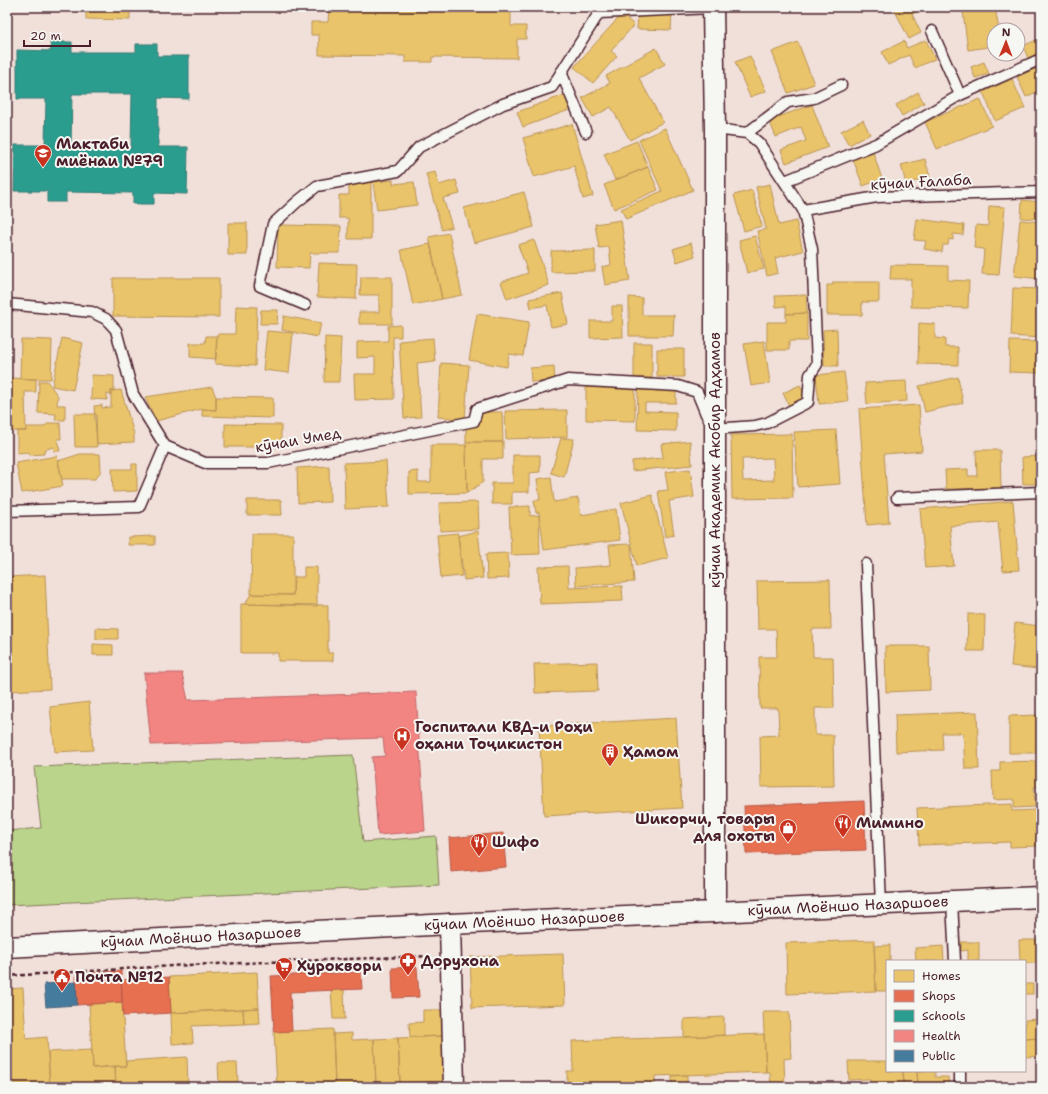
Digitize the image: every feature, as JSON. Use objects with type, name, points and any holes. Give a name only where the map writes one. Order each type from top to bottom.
[{"type":"street","name":"кӯчаи Академик Акобир Адҳамов","points":[[714,7],[715,912]]},
{"type":"street","name":"кӯчаи Моёншо Назаршоев","points":[[7,947],[450,924],[1041,897]]},
{"type":"street","points":[[450,924],[454,1087]]},
{"type":"lane","points":[[305,305],[260,286],[273,224],[317,186],[398,171],[418,147],[502,104],[552,87],[599,13],[714,7]]},
{"type":"lane","points":[[932,31],[960,95]]},
{"type":"lane","points":[[784,181],[876,144],[960,95],[1041,59]]},
{"type":"lane","points":[[561,72],[586,132]]},
{"type":"lane","points":[[747,133],[788,102],[814,98],[841,85]]},
{"type":"lane","points":[[714,428],[755,426],[767,423],[808,402],[810,375],[817,364],[812,249],[803,210],[759,143],[747,133],[715,129]]},
{"type":"lane","name":"кӯчаи Ғалаба","points":[[803,210],[877,197],[1041,192]]},
{"type":"lane","points":[[7,304],[92,312],[106,319],[116,330],[133,394],[165,446],[140,507],[7,511]]},
{"type":"lane","name":"кӯчаи Умед","points":[[165,446],[205,463],[268,463],[474,421],[477,409],[568,380],[678,386],[697,392],[706,414],[714,428]]},
{"type":"lane","points":[[897,498],[1041,492]]},
{"type":"lane","points":[[866,564],[881,904]]},
{"type":"lane","points":[[952,901],[955,960]]},
{"type":"lane","points":[[960,1072],[960,1087]]},
{"type":"path","points":[[7,976],[188,965],[450,955]]},
{"type":"green space","points":[[353,755],[363,842],[436,836],[439,885],[7,905],[7,831],[41,828],[34,767]]},
{"type":"building: Homes","points":[[74,7],[74,8],[52,8]]},
{"type":"building: Homes","points":[[86,7],[130,7],[130,20],[86,19]]},
{"type":"building: Homes","points":[[329,7],[511,7],[511,26],[526,26],[526,39],[517,39],[517,58],[432,57],[432,62],[405,62],[405,56],[319,55],[319,35],[311,35],[311,22],[328,22]]},
{"type":"building: Homes","points":[[893,7],[927,7],[912,14],[921,33],[909,39]]},
{"type":"building: Homes","points":[[995,7],[998,22],[986,22],[986,47],[968,50],[963,12]]},
{"type":"building: Homes","points":[[638,12],[672,13],[671,30],[637,29]]},
{"type":"building: Homes","points":[[622,14],[634,25],[611,51],[617,56],[593,83],[574,67]]},
{"type":"building: Homes","points":[[1041,38],[1041,52],[1028,58],[1026,53],[1026,45]]},
{"type":"building: Homes","points":[[926,40],[935,59],[915,68],[909,55],[888,65],[882,52],[904,41],[907,48]]},
{"type":"building: Homes","points":[[798,42],[814,84],[788,93],[772,52]]},
{"type":"building: Homes","points":[[656,48],[665,64],[639,78],[663,122],[630,140],[611,107],[593,117],[582,98],[610,83],[606,76]]},
{"type":"building: Homes","points":[[750,56],[766,91],[750,97],[735,62]]},
{"type":"building: Homes","points":[[984,62],[989,74],[975,78],[971,67]]},
{"type":"building: Homes","points":[[1041,66],[1041,90],[1026,97],[1017,77]]},
{"type":"building: Homes","points":[[1012,79],[1025,108],[995,121],[983,92]]},
{"type":"building: Homes","points":[[918,92],[924,103],[902,116],[896,105]]},
{"type":"building: Homes","points":[[567,94],[572,109],[523,127],[517,112]]},
{"type":"building: Homes","points":[[980,99],[992,126],[937,149],[925,122]]},
{"type":"building: Homes","points":[[812,105],[828,147],[786,163],[781,150],[806,141],[801,127],[776,137],[769,120]]},
{"type":"building: Homes","points":[[863,120],[870,134],[849,145],[841,131]]},
{"type":"building: Homes","points":[[572,124],[593,196],[583,199],[574,166],[534,177],[523,138]]},
{"type":"building: Homes","points":[[665,128],[693,190],[626,219],[621,209],[662,191],[639,140]]},
{"type":"building: Homes","points":[[637,141],[648,167],[615,180],[604,154]]},
{"type":"building: Homes","points":[[873,152],[882,179],[863,186],[853,159]]},
{"type":"building: Homes","points":[[925,159],[930,177],[906,184],[901,165]]},
{"type":"building: Homes","points":[[648,167],[658,190],[614,209],[604,185]]},
{"type":"building: Homes","points":[[435,172],[439,185],[456,180],[460,194],[443,198],[452,227],[442,230],[426,174]]},
{"type":"building: Homes","points":[[393,180],[393,184],[414,182],[417,205],[377,210],[373,182]]},
{"type":"building: Homes","points":[[371,182],[371,239],[348,239],[348,218],[339,218],[339,195],[349,195],[349,183]]},
{"type":"building: Homes","points":[[770,184],[779,225],[796,221],[803,251],[775,258],[778,273],[767,276],[757,231],[766,229],[756,187]]},
{"type":"building: Homes","points":[[752,190],[762,226],[744,231],[734,195]]},
{"type":"building: Homes","points":[[524,192],[534,227],[474,243],[464,208]]},
{"type":"building: Homes","points":[[1022,200],[1041,202],[1041,219],[1021,218]]},
{"type":"building: Homes","points":[[989,206],[1005,207],[999,275],[982,274],[984,249],[974,248],[976,225],[988,226]]},
{"type":"building: Homes","points":[[917,219],[964,225],[963,235],[953,234],[953,240],[949,239],[948,245],[943,245],[942,252],[924,249],[926,241],[914,240]]},
{"type":"building: Homes","points":[[621,220],[630,281],[605,285],[602,267],[611,265],[609,247],[599,248],[595,224]]},
{"type":"building: Homes","points":[[1020,220],[1041,222],[1041,279],[1014,276]]},
{"type":"building: Homes","points":[[228,223],[247,223],[247,255],[228,255]]},
{"type":"building: Homes","points":[[278,225],[341,226],[340,253],[310,253],[309,268],[277,267]]},
{"type":"building: Homes","points":[[449,233],[462,295],[442,299],[429,237]]},
{"type":"building: Homes","points":[[755,236],[764,269],[747,273],[739,240]]},
{"type":"building: Homes","points":[[534,240],[549,285],[507,299],[501,282],[528,273],[518,245]]},
{"type":"building: Homes","points":[[691,243],[695,256],[677,262],[673,249]]},
{"type":"building: Homes","points":[[430,244],[442,299],[413,305],[401,250]]},
{"type":"building: Homes","points":[[595,250],[595,271],[551,272],[551,251]]},
{"type":"building: Homes","points":[[319,263],[357,264],[356,299],[317,297]]},
{"type":"building: Homes","points":[[891,265],[948,266],[948,280],[969,281],[968,308],[911,307],[911,279],[890,279]]},
{"type":"building: Homes","points":[[361,277],[392,277],[392,324],[359,324],[359,312],[379,312],[379,295],[360,295]]},
{"type":"building: Homes","points":[[113,278],[219,278],[219,317],[113,316]]},
{"type":"building: Homes","points":[[833,282],[879,282],[879,302],[862,302],[862,315],[827,315],[827,285],[833,285]]},
{"type":"building: Homes","points":[[1013,288],[1041,289],[1041,338],[1011,336]]},
{"type":"building: Homes","points":[[562,293],[568,324],[551,327],[547,305],[531,308],[529,299]]},
{"type":"building: Homes","points":[[806,295],[807,313],[786,314],[786,306],[776,307],[775,296]]},
{"type":"building: Homes","points":[[629,297],[642,298],[642,315],[674,315],[673,336],[629,336]]},
{"type":"building: Homes","points":[[236,306],[257,307],[255,366],[215,364],[217,334],[235,334]]},
{"type":"building: Homes","points":[[612,306],[622,306],[623,337],[590,338],[590,321],[612,321]]},
{"type":"building: Homes","points":[[261,310],[278,310],[277,324],[260,324]]},
{"type":"building: Homes","points":[[807,313],[807,341],[789,341],[789,350],[767,350],[767,322],[786,322],[786,314]]},
{"type":"building: Homes","points":[[477,314],[529,322],[523,356],[509,354],[507,367],[469,360]]},
{"type":"building: Homes","points":[[7,316],[9,316],[9,349],[7,349]]},
{"type":"building: Homes","points":[[284,316],[321,323],[318,337],[282,330]]},
{"type":"building: Homes","points":[[919,323],[935,324],[935,338],[945,339],[945,347],[958,347],[958,365],[918,364]]},
{"type":"building: Homes","points":[[401,325],[401,337],[393,337],[394,399],[355,400],[354,374],[375,374],[375,357],[357,358],[357,342],[388,341],[388,326]]},
{"type":"building: Homes","points":[[837,329],[838,366],[824,366],[823,330]]},
{"type":"building: Homes","points":[[267,331],[293,333],[289,373],[263,370]]},
{"type":"building: Homes","points":[[206,336],[217,336],[216,359],[190,357],[190,343],[205,343]]},
{"type":"building: Homes","points":[[325,337],[341,338],[339,382],[324,382]]},
{"type":"building: Homes","points":[[62,338],[83,343],[73,390],[52,386]]},
{"type":"building: Homes","points":[[433,338],[435,361],[417,363],[421,417],[404,418],[399,341]]},
{"type":"building: Homes","points":[[21,339],[52,340],[51,379],[20,379]]},
{"type":"building: Homes","points":[[764,341],[770,383],[751,386],[744,344]]},
{"type":"building: Homes","points":[[1010,341],[1041,342],[1041,373],[1009,372]]},
{"type":"building: Homes","points":[[634,343],[652,343],[652,378],[634,378]]},
{"type":"building: Homes","points":[[657,349],[684,349],[684,377],[657,377]]},
{"type":"building: Homes","points":[[441,363],[469,365],[465,419],[438,417]]},
{"type":"building: Homes","points":[[554,366],[555,381],[531,382],[530,368]]},
{"type":"building: Homes","points":[[844,372],[848,401],[819,404],[816,375]]},
{"type":"building: Homes","points":[[92,375],[114,376],[114,391],[111,391],[111,395],[107,394],[107,400],[91,399]]},
{"type":"building: Homes","points":[[958,377],[963,403],[925,412],[919,386]]},
{"type":"building: Homes","points":[[8,378],[36,379],[36,392],[25,392],[26,431],[9,431]]},
{"type":"building: Homes","points":[[39,381],[47,381],[58,396],[57,405],[65,405],[65,420],[55,420],[56,414],[38,413]]},
{"type":"building: Homes","points":[[906,381],[907,401],[867,404],[865,383]]},
{"type":"building: Homes","points":[[800,385],[806,398],[789,406],[783,393]]},
{"type":"building: Homes","points":[[212,387],[216,397],[216,410],[202,409],[156,421],[145,397]]},
{"type":"building: Homes","points":[[586,387],[635,387],[635,421],[586,420]]},
{"type":"building: Homes","points":[[638,389],[676,390],[676,403],[645,403],[645,411],[676,412],[676,431],[637,430]]},
{"type":"building: Homes","points":[[121,390],[134,434],[134,442],[97,444],[94,406],[102,405],[102,408],[111,407],[111,391]]},
{"type":"building: Homes","points":[[216,397],[273,398],[273,418],[202,416],[202,409],[216,410]]},
{"type":"building: Homes","points":[[919,405],[922,451],[884,454],[889,523],[867,525],[859,409]]},
{"type":"building: Homes","points":[[567,410],[567,437],[506,439],[505,411]]},
{"type":"building: Homes","points":[[478,412],[502,412],[503,442],[466,442],[466,425],[478,425]]},
{"type":"building: Homes","points":[[74,414],[96,414],[97,447],[75,447]]},
{"type":"building: Homes","points":[[49,423],[60,423],[61,439],[57,439],[60,451],[54,451],[53,447],[44,450],[44,454],[29,455],[29,452],[17,453],[17,431],[26,431],[26,427],[43,427]]},
{"type":"building: Homes","points":[[225,424],[281,425],[281,447],[225,447]]},
{"type":"building: Homes","points":[[836,430],[840,484],[798,487],[794,432]]},
{"type":"building: Homes","points":[[792,434],[793,498],[732,499],[731,435]],"holes":[[[773,458],[774,480],[743,481],[742,459]]]},
{"type":"building: Homes","points":[[561,438],[574,439],[564,477],[551,473]]},
{"type":"building: Homes","points":[[690,441],[692,465],[632,471],[632,461],[663,458],[661,444]]},
{"type":"building: Homes","points":[[466,442],[503,442],[503,459],[483,459],[483,482],[467,493]]},
{"type":"building: Homes","points":[[431,445],[466,445],[467,493],[409,494],[409,472],[418,471],[418,482],[431,482]]},
{"type":"building: Homes","points":[[976,450],[1000,450],[1001,488],[946,489],[945,470],[968,469],[968,476],[977,476]]},
{"type":"building: Homes","points":[[80,454],[100,454],[101,471],[95,479],[62,479],[58,461]]},
{"type":"building: Homes","points":[[513,455],[540,455],[540,472],[529,473],[529,492],[512,492],[512,504],[492,504],[492,483],[513,483]]},
{"type":"building: Homes","points":[[57,456],[63,486],[22,493],[16,463]]},
{"type":"building: Homes","points":[[1041,456],[1041,484],[1023,484],[1022,457]]},
{"type":"building: Homes","points":[[386,461],[389,507],[345,509],[344,463]]},
{"type":"building: Homes","points":[[132,464],[137,464],[137,491],[113,492],[112,469],[132,469]]},
{"type":"building: Homes","points":[[329,466],[330,502],[298,503],[297,468]]},
{"type":"building: Homes","points":[[690,469],[694,497],[669,501],[674,535],[665,537],[658,491],[668,490],[665,472]]},
{"type":"building: Homes","points":[[551,477],[554,502],[578,498],[581,515],[616,509],[620,540],[544,550],[539,512],[536,513],[534,500],[540,500],[537,479]]},
{"type":"building: Homes","points":[[652,495],[668,558],[637,566],[621,503]]},
{"type":"building: Homes","points":[[247,500],[281,500],[282,515],[247,515]]},
{"type":"building: Homes","points":[[1013,501],[1019,570],[1003,571],[998,522],[950,526],[954,566],[925,568],[920,509]]},
{"type":"building: Homes","points":[[478,502],[479,529],[440,531],[439,503]]},
{"type":"building: Homes","points":[[530,506],[530,516],[539,515],[540,554],[511,555],[509,507]]},
{"type":"building: Homes","points":[[1039,525],[1041,525],[1041,590],[1039,590]]},
{"type":"building: Homes","points":[[478,531],[483,578],[464,580],[458,536]]},
{"type":"building: Homes","points":[[458,533],[462,576],[441,578],[437,535]]},
{"type":"building: Homes","points":[[252,534],[293,534],[293,595],[251,594]]},
{"type":"building: Homes","points":[[155,536],[155,545],[128,545],[128,537]]},
{"type":"building: Homes","points":[[631,544],[634,582],[576,586],[575,568],[611,565],[609,545]]},
{"type":"building: Homes","points":[[508,553],[509,578],[487,579],[486,554]]},
{"type":"building: Homes","points":[[568,566],[569,588],[622,586],[623,601],[540,604],[538,567]]},
{"type":"building: Homes","points":[[304,567],[317,567],[317,606],[245,604],[251,594],[293,595],[294,577],[304,577]]},
{"type":"building: Homes","points":[[45,575],[50,689],[7,691],[7,577]]},
{"type":"building: Homes","points":[[830,580],[831,629],[812,629],[813,657],[833,657],[834,708],[815,708],[815,735],[833,735],[834,786],[761,787],[760,736],[779,735],[778,708],[760,708],[759,657],[777,657],[776,629],[758,629],[757,581]]},
{"type":"building: Homes","points":[[241,604],[328,605],[328,653],[333,653],[333,661],[278,661],[278,653],[241,653]]},
{"type":"building: Homes","points":[[968,614],[985,615],[984,651],[967,651]]},
{"type":"building: Homes","points":[[1015,623],[1041,626],[1038,669],[1011,666]]},
{"type":"building: Homes","points":[[96,628],[118,629],[118,639],[96,639]]},
{"type":"building: Homes","points":[[93,644],[113,645],[113,655],[93,655]]},
{"type":"building: Homes","points":[[885,646],[929,646],[930,690],[886,692]]},
{"type":"building: Homes","points":[[597,662],[598,691],[535,693],[534,664]]},
{"type":"building: Homes","points":[[89,702],[93,750],[55,752],[50,707]]},
{"type":"building: Homes","points":[[977,712],[979,769],[965,769],[963,733],[942,733],[943,750],[896,752],[895,715]]},
{"type":"building: Homes","points":[[1041,715],[1041,753],[1009,753],[1009,716]]},
{"type":"building: Homes","name":"Ҳамом","points":[[676,718],[682,808],[544,816],[539,726]]},
{"type":"building: Homes","points":[[1041,761],[1041,787],[1034,787],[1035,807],[1014,808],[1014,799],[993,800],[992,771],[1000,771],[1000,762]]},
{"type":"building: Homes","points":[[1041,790],[1041,821],[1039,821],[1037,791]]},
{"type":"building: Homes","points":[[1012,804],[1012,811],[1036,810],[1037,846],[1010,847],[1010,842],[919,845],[917,808]]},
{"type":"building: Homes","points":[[874,940],[876,991],[787,994],[786,943]]},
{"type":"building: Homes","points":[[1019,940],[1039,940],[1040,963],[1026,963],[1026,960],[1020,960]]},
{"type":"building: Homes","points":[[961,942],[979,942],[979,960],[968,960],[968,950],[961,951]]},
{"type":"building: Homes","points":[[890,945],[890,960],[886,960],[886,991],[876,991],[874,946]]},
{"type":"building: Homes","points":[[943,946],[944,960],[916,960],[915,948]]},
{"type":"building: Homes","points":[[563,954],[565,1005],[472,1008],[470,957]]},
{"type":"building: Homes","points":[[257,972],[259,1008],[171,1013],[169,977]]},
{"type":"building: Homes","points":[[1026,984],[1033,984],[1033,994],[1026,994]]},
{"type":"building: Homes","points":[[23,988],[26,1039],[47,1037],[50,1087],[7,1087],[7,989]]},
{"type":"building: Homes","points":[[344,989],[345,1019],[333,1019],[331,990]]},
{"type":"building: Homes","points":[[122,1002],[126,1066],[93,1068],[89,1004]]},
{"type":"building: Homes","points":[[259,1008],[260,1023],[244,1024],[243,1009]]},
{"type":"building: Homes","points":[[243,1009],[244,1024],[192,1026],[193,1043],[172,1044],[171,1013]]},
{"type":"building: Homes","points":[[423,1010],[442,1010],[444,1036],[410,1037],[409,1023],[423,1022]]},
{"type":"building: Homes","points":[[763,1012],[789,1012],[791,1058],[784,1059],[785,1087],[771,1087],[770,1072],[766,1072]]},
{"type":"building: Homes","points":[[724,1017],[724,1035],[684,1037],[684,1019]]},
{"type":"building: Homes","points":[[1039,1019],[1039,1038],[1026,1039],[1026,1020]]},
{"type":"building: Homes","points":[[333,1029],[335,1086],[277,1087],[274,1032]]},
{"type":"building: Homes","points":[[352,1033],[352,1040],[374,1039],[376,1087],[335,1086],[333,1034]]},
{"type":"building: Homes","points":[[764,1034],[766,1072],[655,1076],[655,1086],[567,1087],[567,1071],[573,1071],[572,1041]]},
{"type":"building: Homes","points":[[444,1036],[446,1081],[400,1083],[398,1038]]},
{"type":"building: Homes","points":[[398,1038],[400,1083],[376,1084],[374,1039]]},
{"type":"building: Homes","points":[[1041,1038],[1041,1056],[1026,1057],[1026,1039]]},
{"type":"building: Homes","points":[[92,1050],[93,1068],[115,1066],[116,1087],[50,1087],[48,1052]]},
{"type":"building: Homes","points":[[187,1057],[188,1087],[116,1087],[115,1066],[126,1066],[126,1061]]},
{"type":"building: Homes","points":[[848,1061],[886,1061],[886,1072],[903,1072],[904,1087],[870,1087],[870,1079],[849,1080]]},
{"type":"building: Homes","points":[[218,1063],[237,1063],[238,1082],[219,1083]]},
{"type":"building: Homes","points":[[903,1072],[917,1072],[918,1087],[904,1087]]},
{"type":"building: Homes","points":[[917,1072],[935,1072],[935,1077],[948,1077],[949,1087],[918,1087]]},
{"type":"building: Homes","points":[[687,1075],[687,1087],[672,1087],[672,1076]]},
{"type":"building: Homes","points":[[1041,1086],[1041,1087],[1007,1087]]},
{"type":"building: Shops","points":[[864,801],[866,850],[746,854],[744,806]]},
{"type":"building: Shops","points":[[503,833],[506,867],[451,872],[449,838]]},
{"type":"building: Shops","points":[[417,967],[419,997],[393,998],[392,968]]},
{"type":"building: Shops","points":[[121,971],[122,1002],[77,1005],[76,974]]},
{"type":"building: Shops","points":[[361,972],[362,989],[290,992],[292,1031],[274,1032],[271,976]]},
{"type":"building: Shops","points":[[169,977],[171,1013],[123,1016],[121,980]]},
{"type":"building: Schools","points":[[50,42],[72,42],[72,52],[136,52],[136,44],[157,44],[157,56],[189,56],[189,99],[158,98],[158,147],[188,147],[187,194],[154,193],[154,204],[133,204],[133,193],[66,192],[66,202],[47,202],[47,191],[14,191],[15,145],[45,145],[46,99],[17,99],[17,50],[51,51]],"holes":[[[72,94],[132,94],[131,148],[71,147]]]},
{"type":"building: Health","name":"Госпитали КВД-и Роҳи оҳани Тоҷикистон","points":[[144,673],[182,673],[188,700],[416,692],[425,831],[378,835],[372,757],[385,756],[383,738],[151,745]]},
{"type":"building: Public","points":[[76,982],[77,1005],[46,1007],[44,984]]},
{"type":"place","name":"Мактаби миёнаи №79","points":[[43,168]]},
{"type":"place","name":"Госпитали КВД-и Роҳи оҳани Тоҷикистон","points":[[402,751]]},
{"type":"place","name":"Ҳамом","points":[[610,767]]},
{"type":"place","name":"Мимино","points":[[843,838]]},
{"type":"place","name":"Шикорчи, товары для охоты","points":[[788,843]]},
{"type":"place","name":"Шифо","points":[[479,857]]},
{"type":"place","name":"Дорухона","points":[[408,976]]},
{"type":"place","name":"Хуроквори","points":[[284,981]]},
{"type":"place","name":"Почта №12","points":[[62,992]]}]
